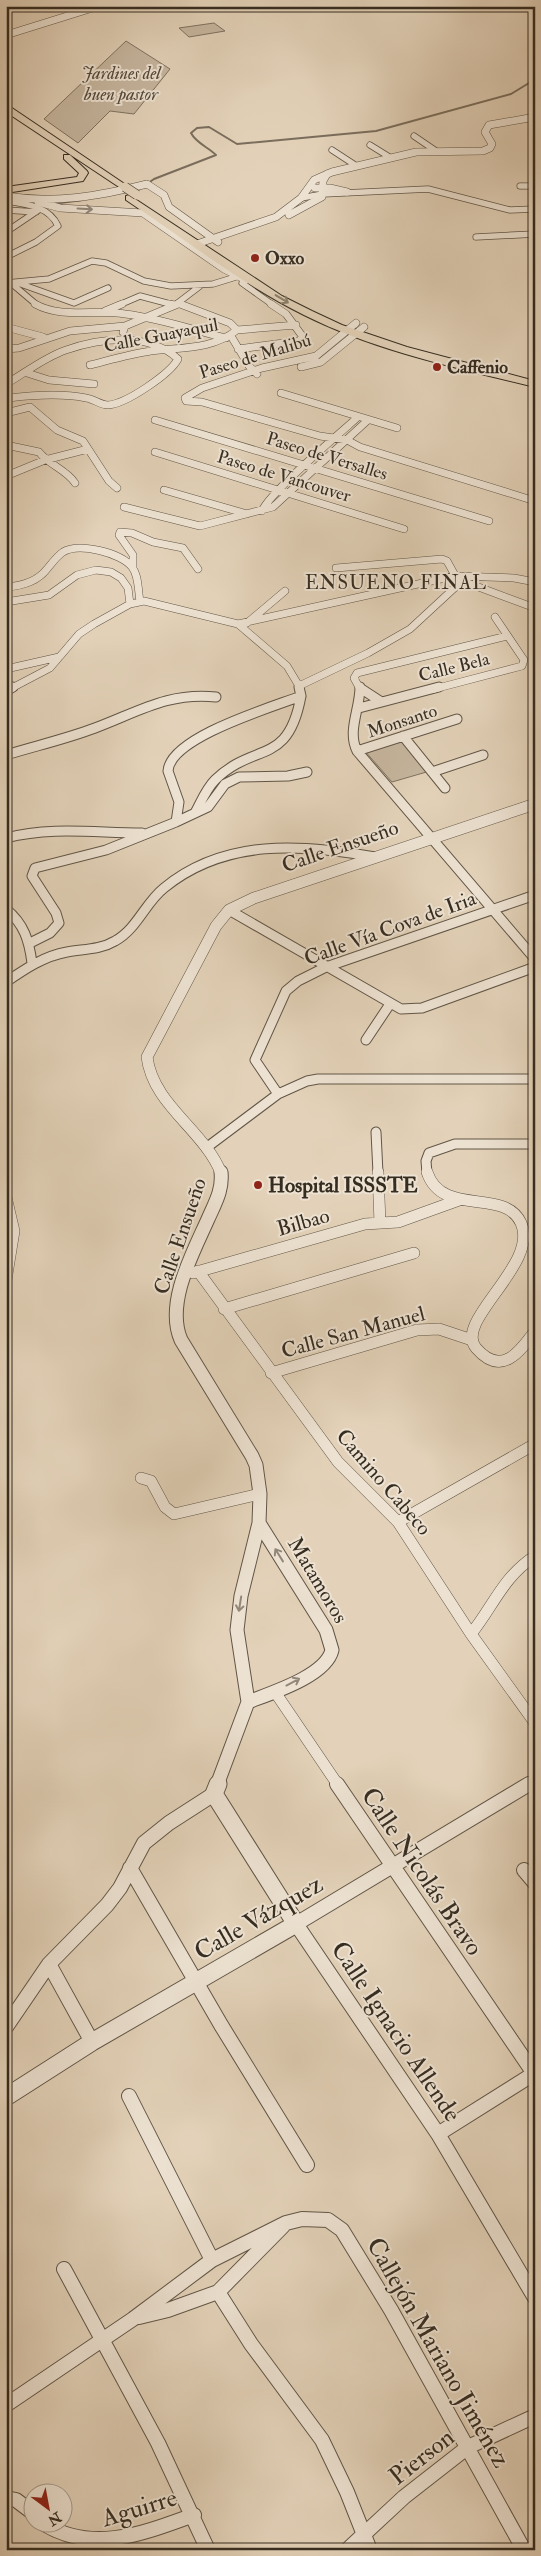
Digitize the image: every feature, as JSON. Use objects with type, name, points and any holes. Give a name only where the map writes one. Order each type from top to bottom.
[{"type":"main road","points":[[6,108],[133,196],[160,210],[261,286],[288,303],[356,328],[535,384]]},
{"type":"main road","points":[[6,114],[121,188]]},
{"type":"main road","points":[[6,190],[70,182],[82,177],[84,172],[56,147]]},
{"type":"main road","points":[[204,244],[296,297],[356,328],[535,376]]},
{"type":"street","points":[[6,30],[78,6]]},
{"type":"street","points":[[6,35],[99,6]]},
{"type":"street","points":[[299,200],[314,180],[326,174],[356,165],[436,150],[483,152],[490,148],[492,144],[485,132],[488,125],[535,117]]},
{"type":"street","points":[[414,136],[436,150]]},
{"type":"street","points":[[370,144],[391,158]]},
{"type":"street","points":[[332,150],[356,165]]},
{"type":"street","points":[[318,201],[323,191],[326,174]]},
{"type":"street","points":[[6,201],[38,208],[96,197],[148,184],[164,195],[160,210],[204,244],[242,278],[261,286]]},
{"type":"street","points":[[520,186],[535,186]]},
{"type":"street","points":[[307,189],[351,192],[428,189],[510,210],[535,214]]},
{"type":"street","points":[[204,244],[272,218],[299,200],[323,191]]},
{"type":"street","points":[[6,210],[60,208],[143,213],[204,244],[272,223],[318,201],[351,192]]},
{"type":"street","points":[[6,196],[38,208],[56,219],[58,226],[56,230],[6,257]]},
{"type":"street","points":[[299,200],[309,205]]},
{"type":"street","points":[[6,232],[38,208]]},
{"type":"street","points":[[510,210],[535,209]]},
{"type":"street","points":[[476,237],[535,234]]},
{"type":"street","points":[[9,283],[55,278],[66,274],[81,263],[93,260],[106,262],[130,276],[155,284],[200,286],[242,278]]},
{"type":"street","points":[[238,349],[299,341],[303,338],[296,325],[286,314],[242,283],[242,278]]},
{"type":"street","points":[[9,283],[34,303],[51,310],[68,313],[104,311],[150,318],[173,326],[228,337],[253,371]]},
{"type":"street","points":[[18,283],[36,291],[74,302],[108,288]]},
{"type":"street","points":[[6,349],[17,350],[43,337],[83,329],[126,326],[150,318],[177,304],[200,286]]},
{"type":"street","points":[[104,311],[140,296],[177,304],[230,323],[237,330],[296,325]]},
{"type":"street","points":[[121,338],[126,326]]},
{"type":"street","points":[[6,327],[43,337]]},
{"type":"street","name":"Paseo de Malibú","points":[[356,328],[320,354],[302,361],[253,371],[202,388],[189,395],[535,501]]},
{"type":"street","name":"Paseo de Malibú","points":[[201,400],[253,371],[314,364],[330,356],[356,328]]},
{"type":"street","name":"Calle Guayaquil","points":[[90,365],[167,349],[207,344],[228,337],[237,330]]},
{"type":"street","points":[[6,384],[65,350],[121,338],[167,349],[178,359],[175,365],[131,396],[113,404],[105,405],[84,398],[38,393],[9,398]]},
{"type":"street","points":[[320,354],[330,356]]},
{"type":"street","points":[[27,373],[50,380],[94,384]]},
{"type":"street","points":[[38,393],[50,380]]},
{"type":"street","points":[[281,393],[397,428]]},
{"type":"street","points":[[6,413],[30,408],[57,430],[79,438],[109,481],[117,488]]},
{"type":"street","points":[[263,508],[358,417]]},
{"type":"street","name":"Paseo de Versalles","points":[[155,420],[489,521]]},
{"type":"street","points":[[124,507],[200,526],[248,515],[263,508],[273,507],[368,420]]},
{"type":"street","points":[[6,445],[35,451],[72,478],[75,483]]},
{"type":"street","points":[[6,476],[45,460],[88,449]]},
{"type":"street","name":"Paseo de Vancouver","points":[[155,452],[404,529]]},
{"type":"street","points":[[164,490],[248,515]]},
{"type":"street","points":[[140,601],[133,568],[136,560],[119,535],[120,532],[132,533],[153,542],[183,548],[198,569]]},
{"type":"street","points":[[6,587],[23,584],[39,578],[56,557],[73,548],[95,550],[119,557],[133,568]]},
{"type":"street","points":[[336,568],[439,558],[447,561],[458,579],[535,608]]},
{"type":"street","points":[[6,602],[49,595],[78,575],[96,570],[111,572],[121,578],[128,588],[130,604]]},
{"type":"street","points":[[6,691],[45,672],[79,634],[130,604],[140,601],[238,624],[458,579],[514,578],[535,582]]},
{"type":"street","points":[[299,686],[368,653],[410,629],[458,579]]},
{"type":"street","points":[[247,623],[285,591]]},
{"type":"street","name":"Calle Bela","points":[[359,708],[380,701],[522,666],[524,660],[495,617]]},
{"type":"street","points":[[195,813],[209,787],[218,776],[267,752],[288,737],[295,728],[299,717],[301,696],[299,686],[287,666],[238,624]]},
{"type":"street","name":"Calle Bela","points":[[360,688],[354,678],[361,671],[507,636]]},
{"type":"street","points":[[6,668],[60,657]]},
{"type":"street","points":[[360,688],[380,701]]},
{"type":"street","points":[[360,688],[359,708],[353,730],[357,751],[535,959]]},
{"type":"street","points":[[6,755],[93,729],[142,707],[172,698],[194,694],[216,698]]},
{"type":"street","points":[[176,822],[179,801],[168,769],[175,754],[192,741],[206,734],[301,696]]},
{"type":"street","name":"Monsanto","points":[[357,751],[457,719]]},
{"type":"street","points":[[403,736],[445,788]]},
{"type":"street","points":[[432,772],[483,755]]},
{"type":"street","points":[[30,943],[50,933],[59,923],[56,913],[32,876],[35,868],[99,852],[176,822],[210,805],[225,784],[239,777],[256,775],[288,776],[306,772]]},
{"type":"street","name":"Calle Ensueño","points":[[214,1794],[248,1702],[237,1630],[241,1596],[259,1523],[260,1494],[256,1465],[252,1456],[195,1364],[176,1328],[176,1315],[185,1276],[224,1181],[219,1168],[206,1148],[152,1081],[146,1065],[147,1057],[212,935],[229,910],[254,898],[535,804]]},
{"type":"street","points":[[6,838],[29,831],[51,829],[151,833]]},
{"type":"street","points":[[6,982],[32,963],[56,955],[113,943],[125,934],[168,885],[191,868],[220,856],[263,848],[301,848],[346,852],[374,857]]},
{"type":"street","name":"Calle Vía Cova de Iria","points":[[278,1094],[257,1065],[256,1053],[286,991],[298,981],[326,967],[535,895]]},
{"type":"street","points":[[6,909],[24,927],[30,943],[32,963]]},
{"type":"street","points":[[229,910],[401,1009],[422,1008],[535,967]]},
{"type":"street","points":[[366,1040],[390,1004]]},
{"type":"street","points":[[206,1148],[278,1094],[307,1081],[324,1078],[535,1079]]},
{"type":"street","points":[[376,1132],[380,1223]]},
{"type":"street","points":[[535,1144],[455,1144],[435,1149],[426,1158],[426,1175],[433,1184],[459,1200],[485,1202],[507,1209],[523,1227],[526,1238],[521,1257],[482,1312],[472,1340],[476,1351],[485,1358],[504,1362],[518,1354],[535,1332]]},
{"type":"street","points":[[6,1197],[14,1231],[6,1280]]},
{"type":"street","name":"Bilbao","points":[[185,1276],[365,1224],[409,1219],[459,1200]]},
{"type":"street","points":[[224,1309],[414,1253]]},
{"type":"street","name":"Camino Cabeco","points":[[198,1272],[338,1462],[398,1522],[471,1634],[535,1723]]},
{"type":"street","name":"Calle San Manuel","points":[[271,1373],[417,1330],[439,1329],[472,1340]]},
{"type":"street","points":[[398,1522],[535,1444]]},
{"type":"street","points":[[141,1478],[151,1481],[165,1507],[174,1514],[260,1494]]},
{"type":"street","name":"Matamoros","points":[[248,1702],[275,1692],[318,1669],[328,1661],[332,1652],[332,1643],[326,1630],[259,1523]]},
{"type":"street","points":[[471,1634],[487,1616],[507,1577],[535,1556]]},
{"type":"street","name":"Calle Nicolás Bravo","points":[[275,1692],[535,2074]]},
{"type":"street","name":"Calle Vázquez","points":[[6,2097],[92,2042],[296,1924],[535,1780]]},
{"type":"street","points":[[6,2027],[49,1964],[107,1905],[120,1888],[144,1843],[214,1794]]},
{"type":"street","name":"Calle Ignacio Allende","points":[[214,1794],[296,1924],[438,2134],[535,2298]]},
{"type":"street","points":[[130,1868],[307,2165]]},
{"type":"street","points":[[524,1870],[535,1883]]},
{"type":"street","points":[[49,1964],[92,2042]]},
{"type":"street","points":[[438,2134],[535,2074]]},
{"type":"street","points":[[129,2096],[212,2260]]},
{"type":"street","name":"Callejón Mariano Jiménez","points":[[286,2223],[317,2219],[328,2220],[342,2230],[391,2310],[524,2550]]},
{"type":"street","points":[[6,2405],[133,2319],[212,2260],[243,2242],[286,2223]]},
{"type":"street","points":[[133,2319],[168,2310],[218,2292],[286,2223]]},
{"type":"street","points":[[64,2269],[100,2340],[160,2447],[194,2515],[208,2550]]},
{"type":"street","points":[[218,2292],[251,2344],[322,2440],[347,2492],[366,2544]]},
{"type":"street","name":"Pierson","points":[[347,2550],[366,2544],[404,2497],[468,2447],[535,2416]]},
{"type":"street","points":[[6,2498],[16,2500],[22,2504]]},
{"type":"street","name":"Aguirre","points":[[53,2534],[70,2543],[88,2546],[129,2538],[194,2515]]},
{"type":"green space","points":[[214,23],[225,31],[189,37],[179,28]]},
{"type":"green space","name":"Jardines del buen pastor","points":[[126,41],[170,69],[134,114],[110,111],[78,143],[44,119]]},
{"type":"green space","points":[[402,737],[430,771],[392,782],[364,750]]},
{"type":"waterway","points":[[147,184],[154,179],[216,155],[193,136],[191,133],[197,128],[209,127],[237,144],[376,131],[511,94],[529,83],[535,73]]},
{"type":"waterway","points":[[52,204],[83,200]]},
{"type":"place","name":"Oxxo","points":[[255,258]]},
{"type":"place","name":"Caffenio","points":[[437,367]]},
{"type":"place","name":"Hospital ISSSTE","points":[[258,1185]]},
{"type":"district","name":"ENSUENO FINAL","points":[[396,582]]}]
